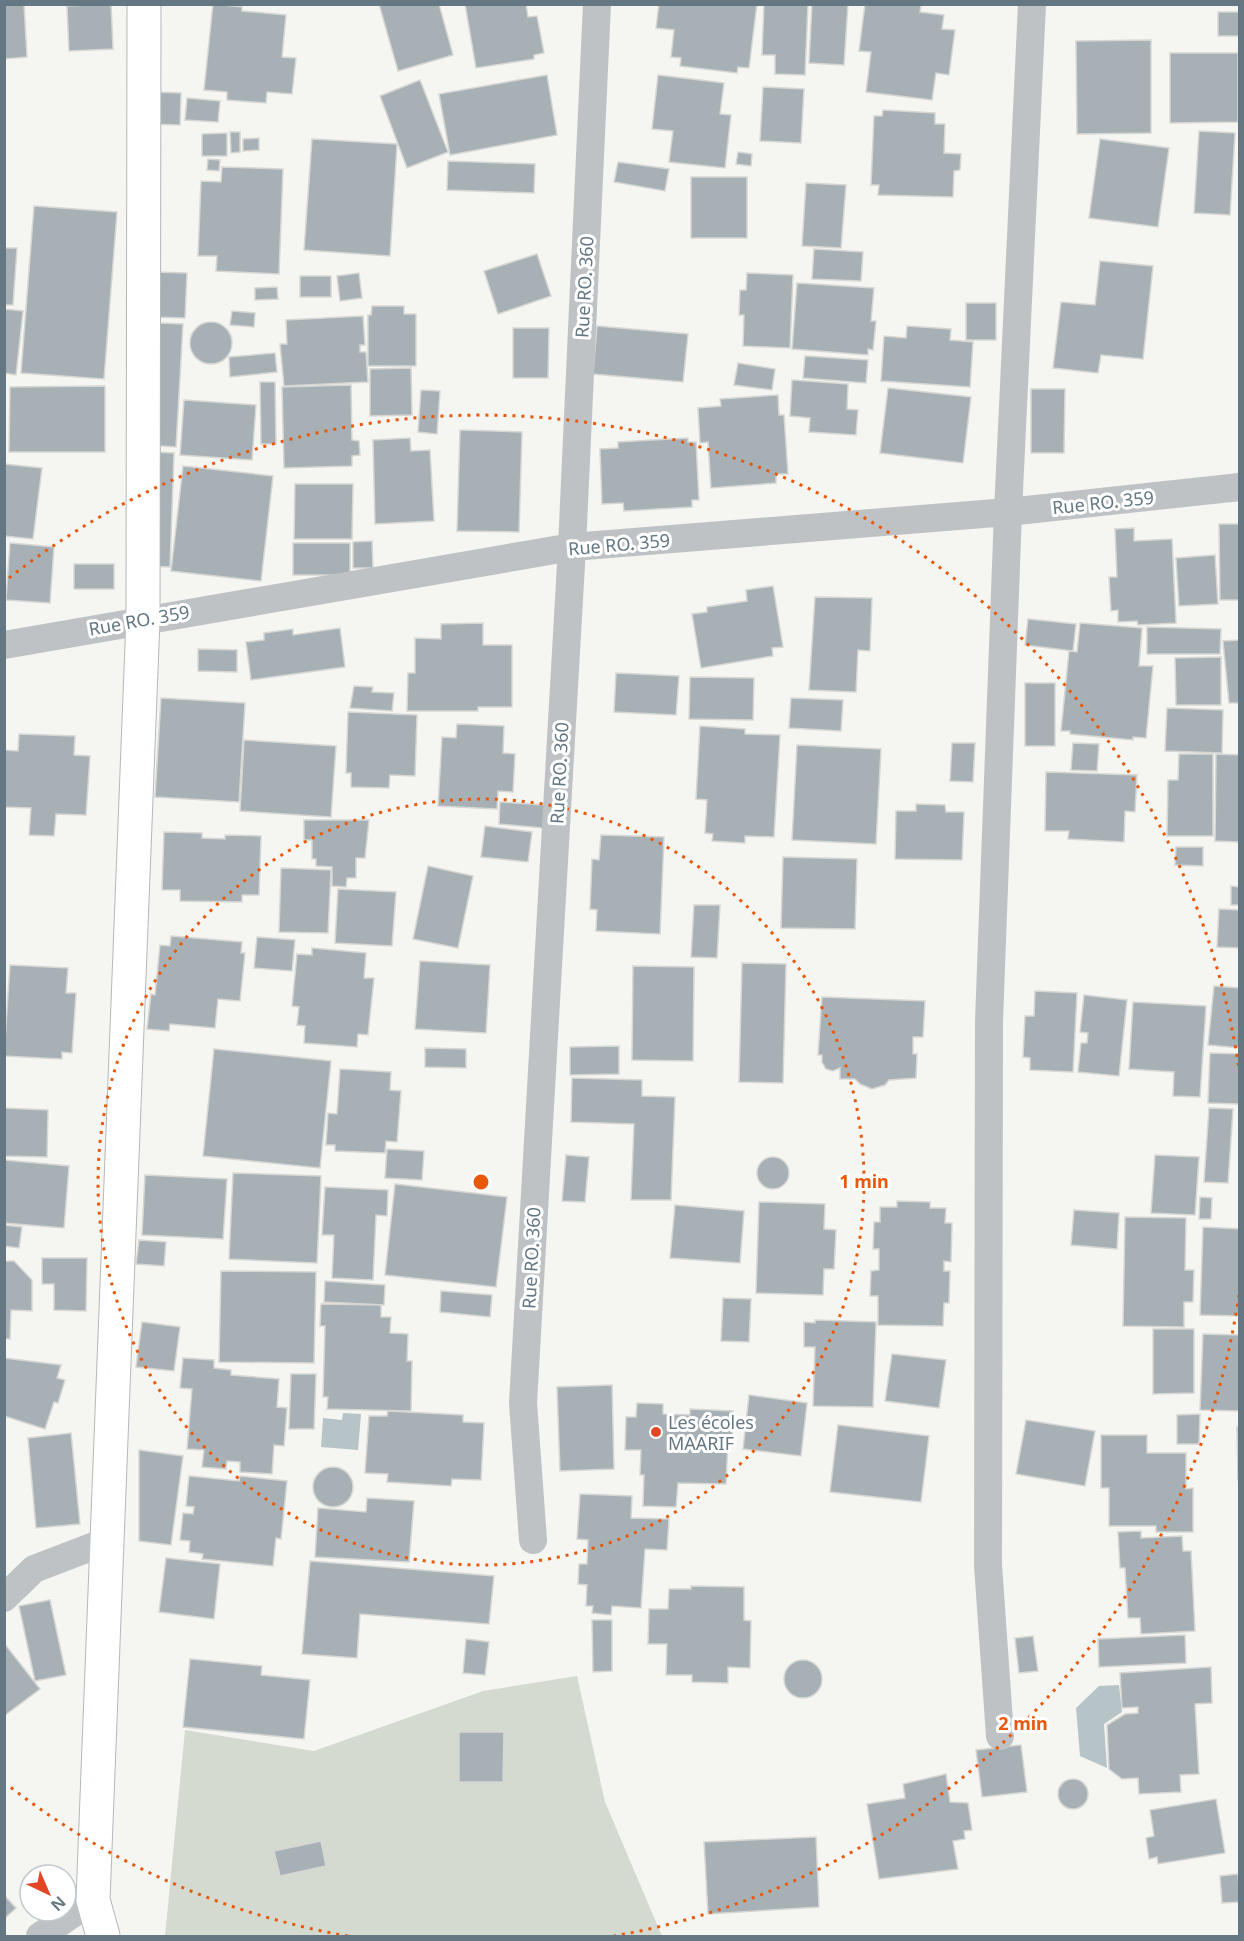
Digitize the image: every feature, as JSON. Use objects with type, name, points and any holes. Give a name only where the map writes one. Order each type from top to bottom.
[{"type":"street","points":[[103,1936],[93,1900],[143,619],[144,4]]},
{"type":"street","name":"Rue RO. 360","points":[[533,1540],[523,1402],[572,547],[597,4]]},
{"type":"street","points":[[1000,1736],[988,1565],[989,1020],[1008,512],[1032,4]]},
{"type":"street","name":"Rue RO. 359","points":[[4,645],[143,619],[572,547],[1008,512],[1239,487]]},
{"type":"street","points":[[4,1598],[34,1569],[106,1541]]},
{"type":"street","points":[[40,1936],[93,1900]]},
{"type":"shaded area","points":[[343,1413],[361,1414],[358,1450],[321,1447],[323,1418],[342,1420]]},
{"type":"shaded area","points":[[577,1676],[605,1802],[662,1936],[165,1936],[185,1730],[314,1751],[483,1691]]},
{"type":"shaded area","points":[[1119,1685],[1122,1712],[1104,1724],[1107,1768],[1080,1756],[1076,1708],[1099,1686]]},
{"type":"building","points":[[4,4],[24,4],[27,57],[4,59]]},
{"type":"building","points":[[111,4],[113,49],[69,51],[67,6]]},
{"type":"building","points":[[213,4],[242,7],[242,11],[286,15],[282,57],[296,58],[292,94],[267,92],[266,103],[227,100],[227,92],[204,90]]},
{"type":"building","points":[[379,4],[439,4],[453,55],[398,71]]},
{"type":"building","points":[[465,4],[526,4],[528,17],[537,16],[544,53],[534,55],[534,59],[476,68]]},
{"type":"building","points":[[659,4],[757,4],[749,68],[738,67],[737,73],[680,66],[681,58],[671,57],[674,30],[656,28]]},
{"type":"building","points":[[764,4],[808,4],[805,75],[775,74],[775,55],[762,55]]},
{"type":"building","points":[[812,4],[848,4],[844,65],[809,63]]},
{"type":"building","points":[[865,4],[921,5],[920,12],[944,15],[942,29],[955,30],[949,75],[936,73],[932,100],[866,92],[871,52],[859,51]]},
{"type":"building","points":[[1218,12],[1240,12],[1240,36],[1218,36]]},
{"type":"building","points":[[1151,40],[1151,133],[1077,134],[1076,41]]},
{"type":"building","points":[[1170,53],[1238,53],[1238,122],[1170,123]]},
{"type":"building","points":[[547,75],[557,135],[450,155],[439,94]]},
{"type":"building","points":[[658,75],[724,83],[720,114],[731,115],[725,168],[669,162],[673,131],[652,129]]},
{"type":"building","points":[[420,80],[448,152],[407,168],[380,96]]},
{"type":"building","points":[[763,87],[804,89],[801,143],[760,141]]},
{"type":"building","points":[[151,92],[181,93],[180,125],[150,124]]},
{"type":"building","points":[[187,98],[220,101],[218,122],[185,120]]},
{"type":"building","points":[[883,110],[935,113],[935,124],[945,124],[944,153],[961,154],[960,170],[954,171],[953,197],[878,195],[879,185],[871,185],[874,116],[882,116]]},
{"type":"building","points":[[1199,131],[1235,133],[1230,215],[1194,213]]},
{"type":"building","points":[[230,132],[240,132],[240,152],[231,153]]},
{"type":"building","points":[[227,133],[227,156],[202,156],[202,134]]},
{"type":"building","points":[[259,138],[259,150],[243,151],[243,139]]},
{"type":"building","points":[[312,139],[397,144],[390,256],[304,250]]},
{"type":"building","points":[[1100,139],[1169,148],[1158,227],[1089,218]]},
{"type":"building","points":[[738,152],[752,154],[751,166],[736,164]]},
{"type":"building","points":[[208,159],[220,160],[219,171],[207,170]]},
{"type":"building","points":[[448,161],[535,164],[534,193],[447,190]]},
{"type":"building","points":[[618,162],[669,169],[665,191],[614,182]]},
{"type":"building","points":[[222,167],[283,169],[279,274],[216,271],[217,256],[198,256],[201,181],[221,182]]},
{"type":"building","points":[[691,177],[747,177],[747,238],[691,238]]},
{"type":"building","points":[[806,183],[846,185],[841,248],[802,246]]},
{"type":"building","points":[[34,206],[117,212],[104,379],[21,373]]},
{"type":"building","points":[[4,248],[17,248],[13,305],[4,305]]},
{"type":"building","points":[[814,249],[863,252],[861,281],[812,279]]},
{"type":"building","points":[[537,254],[551,296],[498,314],[484,271]]},
{"type":"building","points":[[1100,261],[1153,266],[1143,359],[1101,355],[1098,373],[1053,368],[1061,302],[1095,305]]},
{"type":"building","points":[[154,272],[187,273],[185,318],[153,317]]},
{"type":"building","points":[[359,273],[362,298],[340,301],[337,276]]},
{"type":"building","points":[[747,273],[793,275],[790,348],[743,346],[744,315],[739,315],[740,290],[746,290]]},
{"type":"building","points":[[300,276],[331,276],[331,297],[300,297]]},
{"type":"building","points":[[797,283],[874,288],[871,321],[876,321],[873,350],[868,349],[868,355],[792,349]]},
{"type":"building","points":[[277,287],[278,299],[255,300],[255,288]]},
{"type":"building","points":[[966,303],[996,303],[996,340],[966,340]]},
{"type":"building","points":[[372,306],[404,306],[404,314],[416,314],[416,366],[368,366],[368,315],[371,315]]},
{"type":"building","points":[[4,309],[23,311],[16,375],[4,373]]},
{"type":"building","points":[[232,311],[255,313],[254,327],[230,325]]},
{"type":"building","points":[[363,316],[365,345],[360,345],[360,352],[366,352],[368,382],[284,386],[280,344],[287,344],[286,320]]},
{"type":"building","points":[[211,322],[219,323],[226,328],[231,335],[231,351],[226,358],[219,363],[211,364],[203,363],[196,358],[191,351],[190,343],[191,335],[196,328],[203,323]]},
{"type":"building","points":[[157,323],[183,324],[176,447],[149,445]]},
{"type":"building","points":[[597,326],[688,334],[683,382],[593,374]]},
{"type":"building","points":[[907,326],[951,329],[950,340],[973,342],[970,387],[881,381],[884,336],[906,338]]},
{"type":"building","points":[[513,328],[549,328],[548,378],[513,378]]},
{"type":"building","points":[[275,353],[277,372],[230,377],[229,357]]},
{"type":"building","points":[[805,356],[868,360],[866,383],[803,378]]},
{"type":"building","points":[[738,363],[775,369],[772,390],[734,385]]},
{"type":"building","points":[[411,368],[412,415],[370,416],[370,369]]},
{"type":"building","points":[[792,380],[848,384],[847,409],[858,410],[856,435],[809,432],[810,418],[790,416]]},
{"type":"building","points":[[260,382],[275,382],[276,444],[261,444]]},
{"type":"building","points":[[351,385],[352,440],[359,441],[360,455],[352,456],[352,466],[284,468],[282,387]]},
{"type":"building","points":[[105,386],[105,452],[9,452],[10,387]]},
{"type":"building","points":[[888,388],[971,397],[963,463],[880,453]]},
{"type":"building","points":[[1031,389],[1065,389],[1064,453],[1031,453]]},
{"type":"building","points":[[421,390],[440,391],[437,434],[418,432]]},
{"type":"building","points":[[778,395],[779,415],[784,415],[788,474],[776,474],[776,483],[711,488],[708,442],[700,443],[698,408],[721,406],[720,399]]},
{"type":"building","points":[[184,400],[256,405],[252,460],[180,455]]},
{"type":"building","points":[[460,430],[522,432],[519,532],[457,531]]},
{"type":"building","points":[[410,438],[411,451],[430,450],[434,521],[375,524],[373,440]]},
{"type":"building","points":[[688,438],[688,442],[696,442],[699,500],[692,500],[692,507],[624,511],[623,503],[602,504],[600,449],[618,448],[618,442]]},
{"type":"building","points":[[152,452],[174,453],[170,567],[148,566]]},
{"type":"building","points":[[4,464],[42,468],[33,539],[4,536]]},
{"type":"building","points":[[183,466],[273,476],[261,581],[171,571]]},
{"type":"building","points":[[295,484],[353,484],[352,539],[294,539]]},
{"type":"building","points":[[1219,524],[1240,524],[1240,600],[1220,600]]},
{"type":"building","points":[[1134,528],[1134,541],[1172,539],[1176,623],[1138,625],[1137,621],[1118,622],[1118,610],[1111,611],[1109,577],[1117,577],[1115,529]]},
{"type":"building","points":[[372,541],[373,568],[353,568],[353,542]]},
{"type":"building","points":[[10,543],[54,547],[50,603],[6,600]]},
{"type":"building","points":[[293,543],[350,543],[350,575],[293,575]]},
{"type":"building","points":[[1215,555],[1218,604],[1179,606],[1176,558]]},
{"type":"building","points":[[74,564],[114,564],[114,589],[74,589]]},
{"type":"building","points":[[773,586],[783,647],[772,648],[773,656],[701,668],[692,614],[707,612],[707,607],[747,601],[746,590]]},
{"type":"building","points":[[815,597],[872,598],[870,651],[858,650],[856,692],[809,690]]},
{"type":"building","points":[[1028,619],[1076,624],[1073,651],[1025,645]]},
{"type":"building","points":[[483,623],[483,645],[512,645],[512,707],[478,707],[478,711],[407,711],[408,673],[415,673],[415,638],[441,639],[441,624]]},
{"type":"building","points":[[1080,623],[1142,628],[1139,666],[1153,666],[1146,738],[1133,737],[1133,740],[1070,734],[1070,731],[1061,731],[1069,651],[1077,652]]},
{"type":"building","points":[[1147,627],[1221,629],[1220,654],[1147,654]]},
{"type":"building","points":[[340,628],[345,667],[251,680],[246,642],[264,640],[264,633],[293,629],[293,635]]},
{"type":"building","points":[[1240,640],[1240,703],[1229,703],[1223,641]]},
{"type":"building","points":[[198,649],[237,650],[237,672],[198,671]]},
{"type":"building","points":[[1221,657],[1221,705],[1176,705],[1175,658]]},
{"type":"building","points":[[616,673],[679,676],[676,715],[614,712]]},
{"type":"building","points":[[690,677],[754,678],[753,720],[689,719]]},
{"type":"building","points":[[1025,683],[1055,683],[1055,746],[1025,746]]},
{"type":"building","points":[[354,686],[373,687],[372,692],[394,693],[392,711],[350,708]]},
{"type":"building","points":[[161,698],[245,703],[239,802],[155,797]]},
{"type":"building","points":[[791,698],[843,700],[841,731],[789,728]]},
{"type":"building","points":[[1167,708],[1223,710],[1222,753],[1165,751]]},
{"type":"building","points":[[348,712],[417,715],[415,776],[390,775],[389,788],[351,787],[351,773],[346,773]]},
{"type":"building","points":[[457,724],[504,726],[503,753],[515,754],[513,792],[498,791],[497,809],[438,806],[442,737],[456,738]]},
{"type":"building","points":[[700,726],[745,729],[745,734],[780,735],[774,837],[745,836],[745,843],[712,841],[713,834],[705,833],[707,800],[696,799]]},
{"type":"building","points":[[19,734],[75,736],[74,755],[90,756],[86,815],[56,814],[54,836],[29,835],[31,808],[4,807],[4,750],[18,751]]},
{"type":"building","points":[[244,740],[336,746],[331,817],[240,811]]},
{"type":"building","points":[[952,743],[975,743],[973,782],[950,781]]},
{"type":"building","points":[[1073,743],[1099,744],[1097,771],[1071,770]]},
{"type":"building","points":[[797,745],[881,749],[876,844],[792,840]]},
{"type":"building","points":[[1179,754],[1213,754],[1213,836],[1167,836],[1168,780],[1178,780]]},
{"type":"building","points":[[1216,754],[1240,755],[1240,842],[1215,841]]},
{"type":"building","points":[[1046,772],[1137,775],[1135,812],[1125,811],[1124,842],[1068,839],[1069,831],[1045,831]]},
{"type":"building","points":[[500,802],[545,805],[543,828],[499,824]]},
{"type":"building","points":[[916,804],[945,805],[946,812],[964,812],[962,860],[895,859],[896,811],[916,811]]},
{"type":"building","points":[[304,820],[369,820],[365,858],[356,858],[356,878],[347,878],[346,887],[332,886],[332,867],[316,866],[316,859],[312,859],[312,840],[304,840]]},
{"type":"building","points":[[485,826],[532,832],[528,862],[481,857]]},
{"type":"building","points":[[164,832],[202,833],[202,838],[225,839],[225,835],[261,836],[259,895],[242,895],[242,902],[180,901],[180,890],[162,890]]},
{"type":"building","points":[[601,835],[664,837],[660,934],[596,931],[597,910],[590,909],[592,859],[599,860]]},
{"type":"building","points":[[1176,847],[1203,847],[1203,866],[1175,865]]},
{"type":"building","points":[[783,857],[857,859],[855,929],[781,928]]},
{"type":"building","points":[[428,866],[473,876],[458,948],[413,939]]},
{"type":"building","points":[[281,868],[331,870],[328,933],[279,932]]},
{"type":"building","points":[[1231,886],[1240,887],[1240,905],[1231,905]]},
{"type":"building","points":[[338,889],[396,892],[392,946],[335,943]]},
{"type":"building","points":[[694,905],[720,905],[717,958],[691,957]]},
{"type":"building","points":[[1219,909],[1240,910],[1240,948],[1217,947]]},
{"type":"building","points":[[171,936],[242,942],[241,953],[245,953],[240,1001],[218,999],[215,1028],[170,1024],[169,1031],[147,1029],[151,994],[155,995],[160,945],[170,946]]},
{"type":"building","points":[[257,937],[295,940],[292,971],[254,968]]},
{"type":"building","points":[[312,948],[366,953],[364,978],[374,978],[368,1035],[358,1034],[357,1047],[304,1043],[305,1026],[297,1025],[299,1007],[292,1006],[297,954],[312,955]]},
{"type":"building","points":[[420,961],[490,965],[486,1033],[415,1029]]},
{"type":"building","points":[[742,963],[786,964],[783,1083],[739,1082]]},
{"type":"building","points":[[10,965],[68,968],[66,993],[76,993],[72,1053],[62,1052],[62,1059],[4,1056]]},
{"type":"building","points":[[633,966],[694,967],[693,1061],[632,1060]]},
{"type":"building","points":[[1214,986],[1240,988],[1240,1048],[1208,1045]]},
{"type":"building","points":[[1035,991],[1077,993],[1073,1072],[1030,1070],[1030,1058],[1023,1057],[1025,1016],[1034,1016]]},
{"type":"building","points":[[1084,995],[1127,1000],[1119,1076],[1078,1072],[1081,1043],[1087,1043],[1088,1033],[1080,1032]]},
{"type":"building","points":[[822,997],[925,1001],[923,1037],[913,1037],[913,1054],[917,1054],[916,1078],[889,1080],[885,1085],[872,1089],[855,1079],[840,1079],[840,1068],[833,1071],[826,1069],[822,1062],[822,1055],[818,1055]]},
{"type":"building","points":[[1133,1002],[1206,1006],[1200,1097],[1173,1096],[1174,1072],[1129,1069]]},
{"type":"building","points":[[619,1046],[619,1074],[570,1075],[570,1047]]},
{"type":"building","points":[[425,1048],[466,1049],[466,1068],[425,1067]]},
{"type":"building","points":[[214,1049],[331,1061],[320,1168],[203,1156]]},
{"type":"building","points":[[1210,1053],[1240,1054],[1240,1104],[1208,1103]]},
{"type":"building","points":[[340,1069],[391,1072],[390,1090],[401,1091],[397,1142],[386,1141],[385,1153],[335,1151],[335,1145],[326,1145],[328,1113],[337,1114]]},
{"type":"building","points":[[572,1078],[642,1080],[642,1096],[675,1097],[671,1200],[631,1200],[634,1124],[571,1122]]},
{"type":"building","points":[[4,1108],[48,1110],[47,1157],[4,1156]]},
{"type":"building","points":[[1209,1108],[1233,1109],[1228,1183],[1204,1182]]},
{"type":"building","points":[[387,1149],[424,1151],[422,1180],[385,1178]]},
{"type":"building","points":[[566,1155],[589,1157],[585,1202],[562,1201]]},
{"type":"building","points":[[1155,1155],[1199,1157],[1195,1215],[1151,1213]]},
{"type":"building","points":[[773,1157],[784,1162],[789,1173],[784,1184],[773,1189],[762,1184],[757,1173],[762,1162]]},
{"type":"building","points":[[4,1160],[69,1166],[64,1228],[4,1223]]},
{"type":"building","points":[[233,1173],[321,1176],[317,1263],[229,1259]]},
{"type":"building","points":[[145,1175],[227,1179],[223,1239],[142,1235]]},
{"type":"building","points":[[395,1184],[507,1197],[496,1287],[385,1275]]},
{"type":"building","points":[[325,1187],[388,1190],[387,1216],[376,1215],[373,1280],[332,1278],[334,1235],[322,1235]]},
{"type":"building","points":[[1200,1197],[1212,1198],[1211,1219],[1199,1219]]},
{"type":"building","points":[[897,1201],[930,1202],[930,1208],[946,1208],[945,1223],[952,1223],[951,1262],[944,1261],[944,1271],[950,1271],[949,1303],[944,1303],[943,1326],[878,1325],[878,1296],[870,1296],[871,1271],[879,1270],[879,1249],[873,1249],[874,1222],[880,1222],[880,1207],[897,1207]]},
{"type":"building","points":[[759,1202],[825,1204],[824,1229],[836,1230],[834,1269],[824,1269],[823,1295],[756,1293]]},
{"type":"building","points":[[675,1205],[744,1211],[740,1263],[670,1258]]},
{"type":"building","points":[[1074,1210],[1119,1213],[1117,1249],[1071,1245]]},
{"type":"building","points":[[1125,1217],[1186,1218],[1185,1270],[1194,1270],[1193,1302],[1184,1302],[1184,1327],[1123,1326]]},
{"type":"building","points":[[4,1225],[22,1227],[19,1248],[4,1246]]},
{"type":"building","points":[[1203,1227],[1240,1229],[1240,1316],[1200,1315]]},
{"type":"building","points":[[139,1240],[166,1242],[164,1266],[136,1264]]},
{"type":"building","points":[[42,1258],[87,1258],[86,1311],[54,1310],[54,1284],[42,1284]]},
{"type":"building","points":[[4,1261],[14,1261],[32,1280],[32,1311],[11,1310],[10,1339],[4,1339]]},
{"type":"building","points":[[221,1271],[316,1272],[314,1363],[219,1362]]},
{"type":"building","points":[[325,1281],[385,1285],[384,1305],[324,1302]]},
{"type":"building","points":[[441,1291],[492,1295],[490,1317],[440,1312]]},
{"type":"building","points":[[723,1298],[751,1299],[749,1342],[721,1341]]},
{"type":"building","points":[[321,1304],[381,1305],[381,1317],[391,1317],[390,1333],[408,1334],[407,1361],[412,1361],[411,1411],[327,1409],[328,1397],[323,1397],[325,1326],[320,1326]]},
{"type":"building","points":[[815,1320],[876,1322],[873,1407],[813,1406],[815,1347],[804,1347],[804,1322],[815,1323]]},
{"type":"building","points":[[142,1322],[180,1327],[174,1371],[136,1367]]},
{"type":"building","points":[[1153,1329],[1194,1329],[1194,1393],[1153,1394]]},
{"type":"building","points":[[1203,1334],[1240,1335],[1240,1411],[1200,1410]]},
{"type":"building","points":[[892,1354],[946,1360],[939,1408],[885,1401]]},
{"type":"building","points":[[4,1358],[61,1365],[57,1378],[65,1380],[58,1403],[54,1402],[45,1429],[4,1416]]},
{"type":"building","points":[[183,1358],[214,1360],[214,1368],[231,1370],[231,1375],[279,1379],[277,1407],[287,1408],[284,1446],[274,1445],[272,1474],[240,1472],[240,1462],[227,1461],[226,1469],[202,1467],[204,1450],[187,1449],[192,1389],[180,1388]]},
{"type":"building","points":[[291,1374],[316,1374],[314,1429],[289,1429]]},
{"type":"building","points":[[612,1385],[614,1469],[560,1471],[557,1387]]},
{"type":"building","points":[[749,1395],[807,1403],[801,1456],[743,1449]]},
{"type":"building","points":[[637,1403],[663,1404],[663,1414],[690,1415],[690,1409],[733,1411],[732,1441],[728,1440],[726,1484],[678,1483],[676,1507],[643,1506],[644,1475],[640,1475],[641,1450],[625,1450],[626,1417],[636,1417]]},
{"type":"building","points":[[388,1411],[463,1415],[463,1422],[484,1423],[481,1480],[452,1479],[451,1486],[387,1482],[388,1474],[365,1473],[369,1416],[387,1416]]},
{"type":"building","points":[[1200,1414],[1199,1444],[1177,1444],[1177,1415]]},
{"type":"building","points":[[1026,1420],[1095,1431],[1085,1486],[1016,1474]]},
{"type":"building","points":[[838,1425],[929,1436],[921,1502],[830,1492]]},
{"type":"building","points":[[1237,1427],[1240,1427],[1240,1480],[1238,1480]]},
{"type":"building","points":[[71,1433],[80,1524],[36,1528],[28,1438]]},
{"type":"building","points":[[1101,1435],[1147,1435],[1147,1453],[1186,1453],[1186,1489],[1193,1488],[1193,1532],[1156,1532],[1156,1526],[1109,1526],[1109,1488],[1101,1488]]},
{"type":"building","points":[[139,1450],[183,1456],[171,1545],[139,1541]]},
{"type":"building","points":[[333,1467],[341,1468],[347,1473],[352,1479],[352,1495],[347,1501],[341,1506],[333,1507],[325,1506],[319,1501],[314,1495],[313,1487],[314,1479],[319,1473],[325,1468]]},
{"type":"building","points":[[189,1476],[239,1481],[240,1476],[287,1481],[281,1539],[276,1538],[273,1566],[202,1559],[203,1554],[189,1552],[190,1541],[180,1540],[183,1513],[193,1514],[194,1507],[186,1506]]},
{"type":"building","points":[[580,1494],[632,1496],[631,1518],[669,1519],[667,1550],[645,1549],[641,1608],[612,1606],[611,1615],[592,1613],[593,1606],[586,1606],[587,1585],[578,1584],[579,1564],[587,1564],[588,1540],[577,1539]]},
{"type":"building","points":[[367,1498],[414,1501],[409,1562],[315,1557],[318,1508],[366,1512]]},
{"type":"building","points":[[1141,1531],[1141,1538],[1182,1536],[1183,1551],[1191,1551],[1195,1631],[1141,1634],[1140,1618],[1128,1618],[1125,1568],[1120,1568],[1118,1532]]},
{"type":"building","points":[[166,1558],[220,1564],[214,1619],[159,1612]]},
{"type":"building","points":[[310,1561],[494,1576],[489,1624],[360,1614],[357,1658],[302,1654]]},
{"type":"building","points":[[691,1586],[744,1587],[744,1620],[751,1621],[750,1668],[728,1667],[728,1683],[692,1682],[692,1675],[666,1675],[667,1644],[648,1644],[649,1609],[668,1609],[669,1589],[691,1589]]},
{"type":"building","points":[[50,1600],[66,1675],[35,1681],[19,1606]]},
{"type":"building","points":[[592,1620],[612,1620],[612,1671],[593,1672]]},
{"type":"building","points":[[1185,1635],[1186,1663],[1099,1667],[1098,1639]]},
{"type":"building","points":[[1033,1636],[1038,1671],[1019,1673],[1015,1638]]},
{"type":"building","points":[[466,1639],[489,1642],[485,1675],[463,1673]]},
{"type":"building","points":[[4,1643],[40,1689],[4,1716]]},
{"type":"building","points":[[190,1659],[262,1666],[261,1675],[310,1680],[304,1739],[183,1727]]},
{"type":"building","points":[[803,1660],[817,1665],[822,1679],[817,1693],[803,1698],[789,1693],[784,1679],[789,1665]]},
{"type":"building","points":[[1211,1667],[1212,1703],[1195,1704],[1199,1774],[1180,1775],[1181,1792],[1139,1794],[1138,1778],[1122,1779],[1109,1769],[1107,1725],[1125,1714],[1138,1713],[1138,1707],[1122,1708],[1120,1673]]},
{"type":"building","points":[[459,1732],[504,1732],[503,1782],[459,1782]]},
{"type":"building","points":[[1021,1745],[1027,1792],[982,1797],[976,1750]]},
{"type":"building","points":[[946,1774],[950,1802],[968,1803],[972,1830],[964,1831],[965,1839],[953,1841],[958,1869],[879,1879],[867,1804],[905,1798],[903,1784]]},
{"type":"building","points":[[1073,1779],[1084,1783],[1088,1794],[1084,1805],[1073,1809],[1062,1805],[1058,1794],[1062,1783]]},
{"type":"building","points":[[1216,1799],[1225,1853],[1158,1864],[1157,1857],[1149,1859],[1146,1838],[1154,1836],[1150,1810]]},
{"type":"building","points":[[816,1837],[819,1907],[708,1914],[704,1842]]},
{"type":"building","points":[[321,1841],[326,1866],[280,1876],[274,1851]]},
{"type":"building","points":[[1238,1874],[1240,1902],[1222,1903],[1220,1876]]},
{"type":"building","points":[[4,1895],[16,1908],[4,1919]]},
{"type":"place","name":"Les écoles MAARIF","points":[[656,1432]]}]
